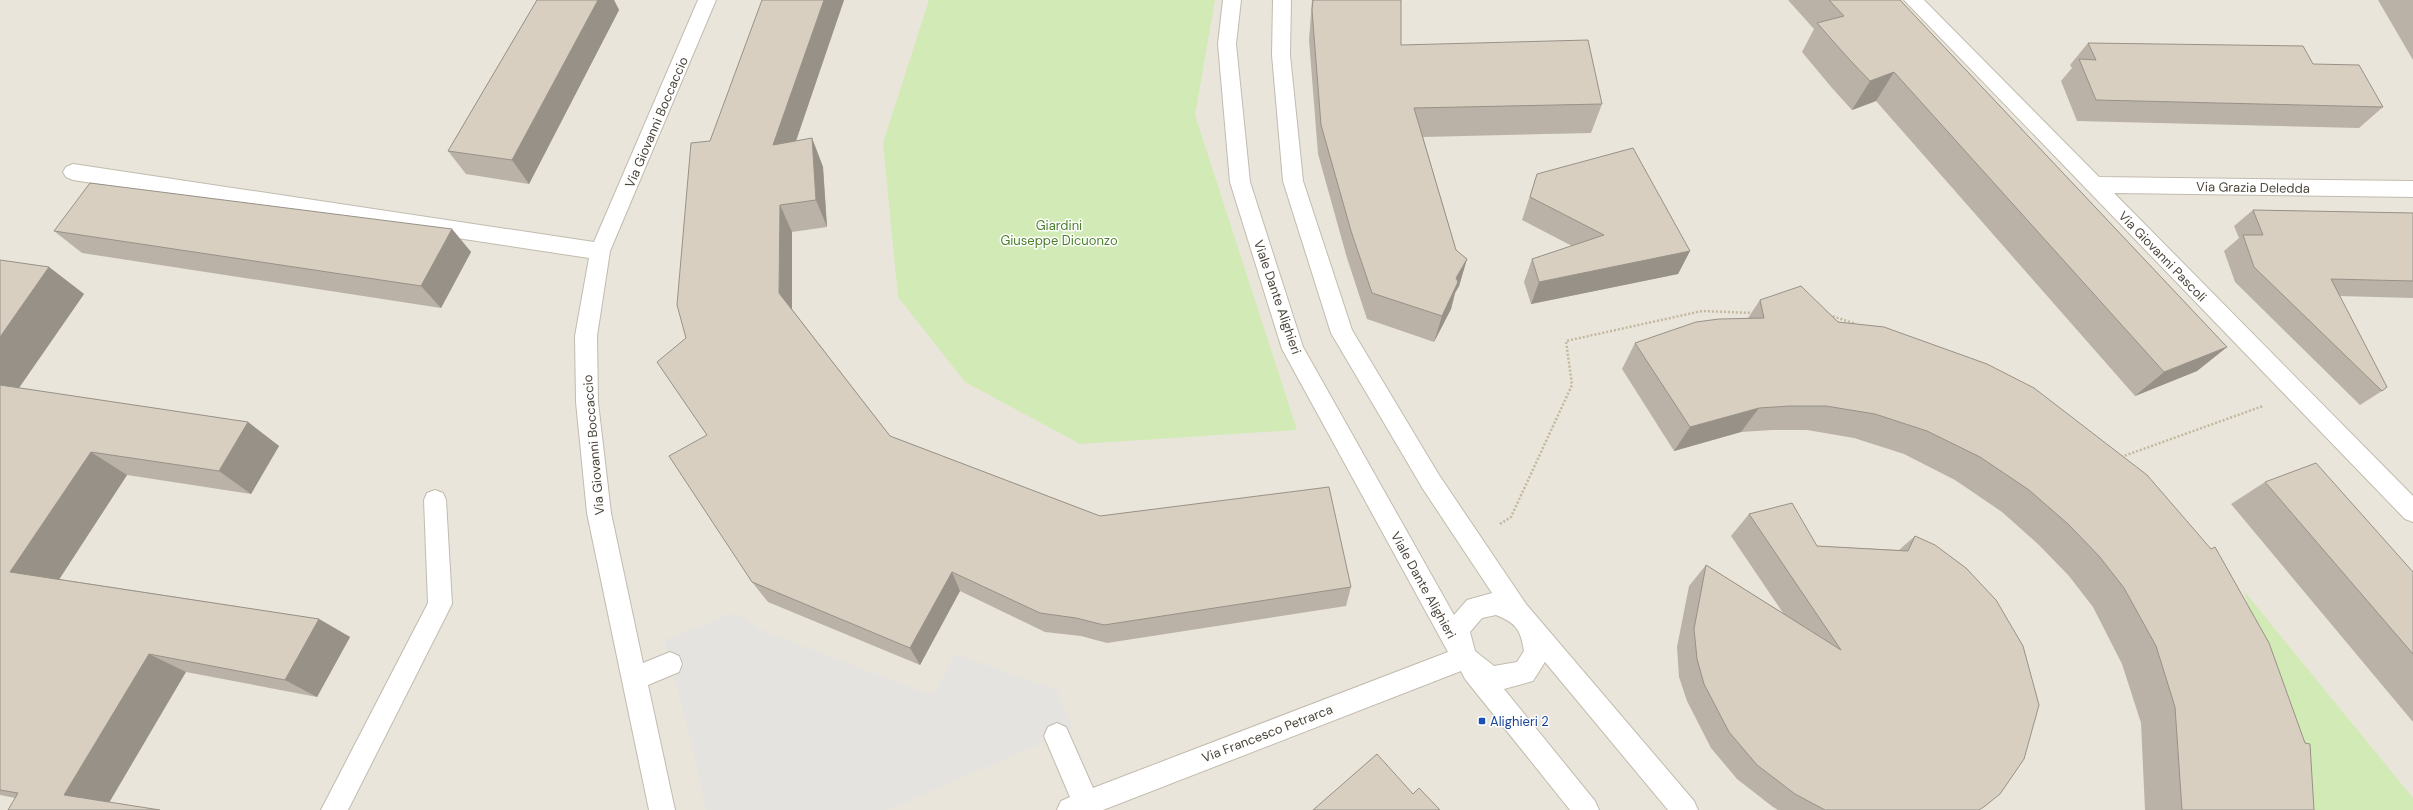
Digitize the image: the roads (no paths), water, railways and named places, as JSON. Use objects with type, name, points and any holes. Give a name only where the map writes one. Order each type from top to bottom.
[{"type":"street","name":"Via Giovanni Boccaccio","points":[[662,810],[599,513],[587,402],[586,336],[600,251],[707,0]]},
{"type":"street","name":"Viale Dante Alighieri","points":[[1232,0],[1227,44],[1240,182],[1293,349],[1464,657],[1586,810]]},
{"type":"street","points":[[1282,0],[1281,55],[1293,181],[1342,333],[1432,482],[1525,621],[1685,810]]},
{"type":"street","name":"Via Giovanni Pascoli","points":[[1913,0],[2413,512]]},
{"type":"street","points":[[73,172],[600,251]]},
{"type":"street","name":"Via Grazia Deledda","points":[[2093,185],[2413,189]]},
{"type":"street","points":[[334,810],[440,604],[435,500]]},
{"type":"street","points":[[1496,604],[1525,621],[1536,653],[1524,673],[1491,679],[1464,657],[1457,629],[1475,608],[1496,604]]},
{"type":"street","name":"Via Francesco Petrarca","points":[[1078,806],[1464,657]]},
{"type":"street","points":[[634,678],[670,664]]},
{"type":"street","points":[[1057,736],[1078,806]]},
{"type":"place","name":"Alighieri 2","points":[[1482,721]]},
{"type":"park label","name":"Giardini Giuseppe Dicuonzo","points":[[1059,232]]}]
